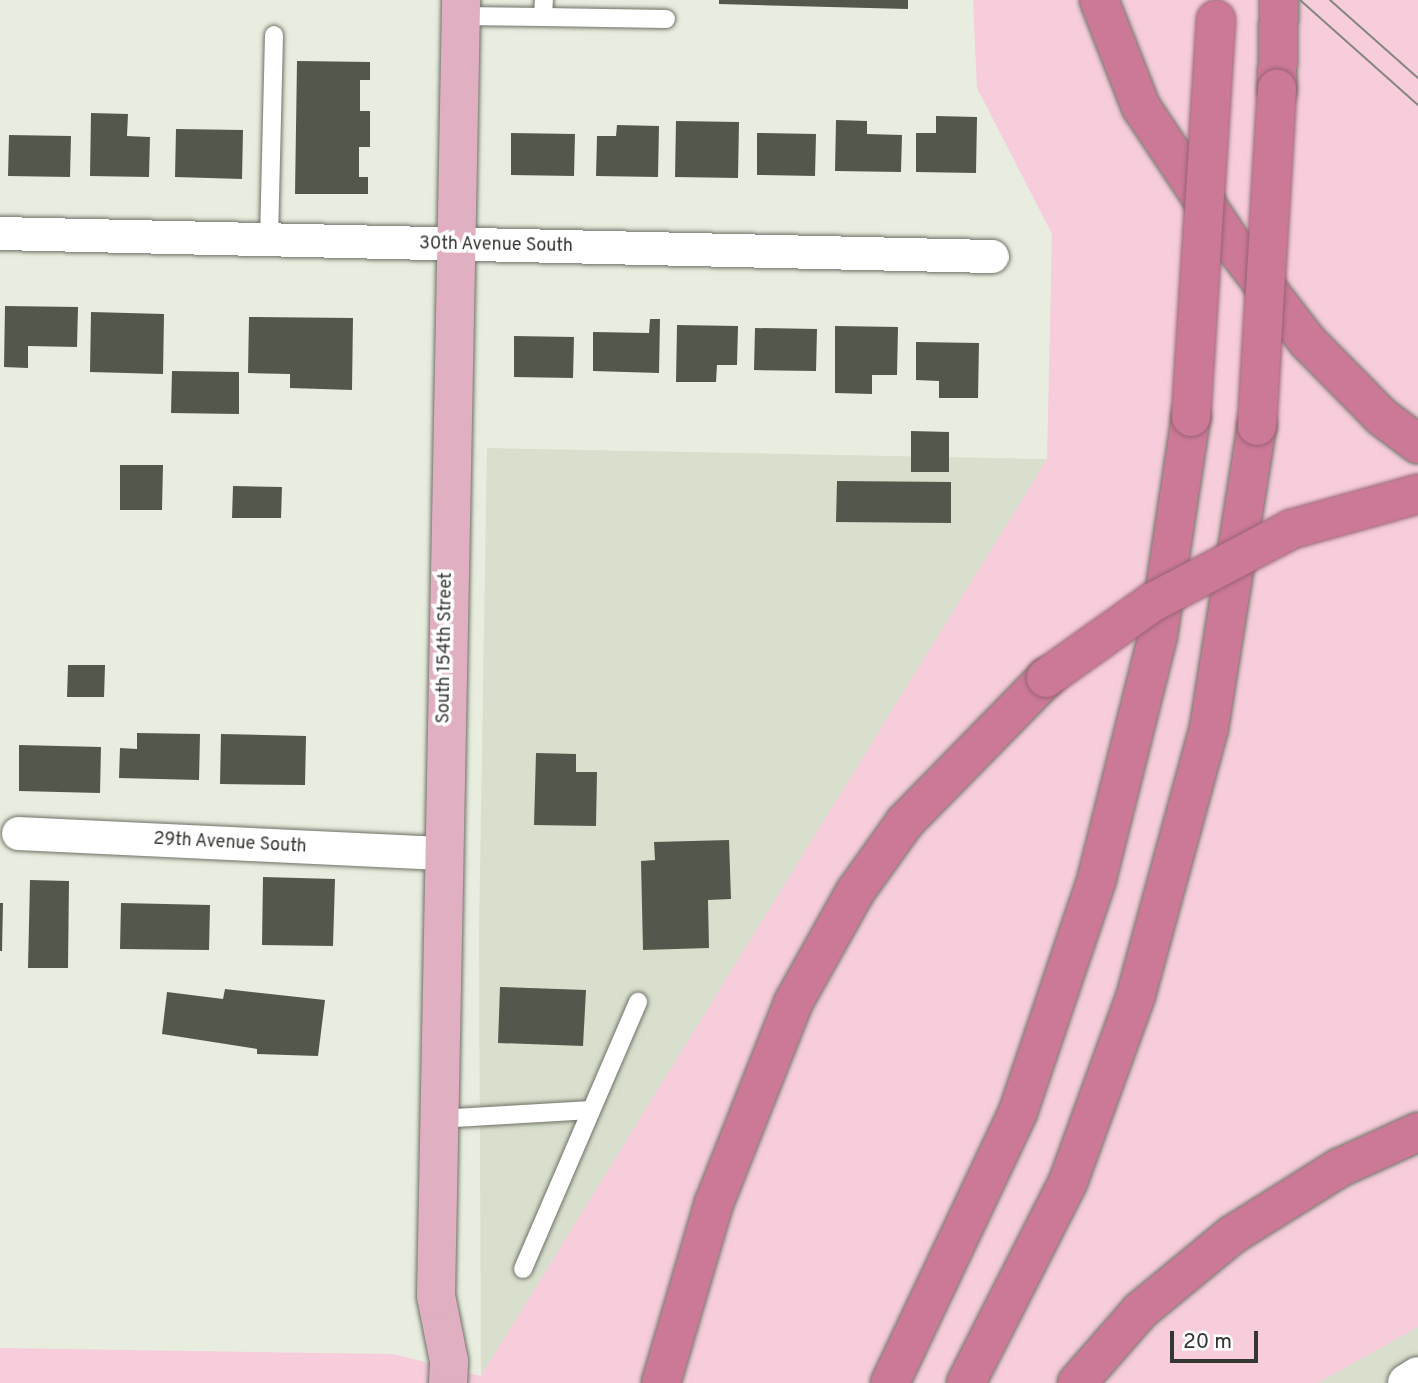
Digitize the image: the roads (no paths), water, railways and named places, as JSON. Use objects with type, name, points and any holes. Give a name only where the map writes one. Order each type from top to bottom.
[{"type":"highway","points":[[1099,0],[1141,107],[1234,245],[1308,342],[1382,417],[1418,444]]},
{"type":"highway","points":[[966,1383],[1068,1182],[1136,995],[1209,728],[1257,426],[1278,89],[1279,0]]},
{"type":"highway","points":[[890,1383],[1018,1112],[1097,877],[1158,635],[1191,417],[1216,10]]},
{"type":"highway","points":[[661,1383],[714,1203],[793,1003],[855,892],[905,822],[1046,678],[1153,601],[1292,529],[1418,494]]},
{"type":"highway","points":[[1077,1383],[1141,1310],[1232,1235],[1339,1168],[1418,1132]]},
{"type":"main road","name":"South 154th Street","points":[[448,1383],[449,1361],[436,1296],[442,853],[461,8]]},
{"type":"main road","name":"South 154th Street","points":[[423,1383],[422,1353],[436,1296]]},
{"type":"street","name":"30th Avenue South","points":[[0,233],[992,256]]},
{"type":"street","name":"29th Avenue South","points":[[7,832],[442,853]]},
{"type":"street","points":[[1407,1383],[1418,1376]]},
{"type":"lane","points":[[461,8],[543,9],[666,19]]},
{"type":"lane","points":[[269,240],[274,35]]},
{"type":"lane","points":[[523,1269],[638,1002]]},
{"type":"lane","points":[[438,1119],[591,1110]]},
{"type":"tram line","points":[[1300,0],[1418,105]]},
{"type":"tram line","points":[[1330,0],[1418,78]]}]
